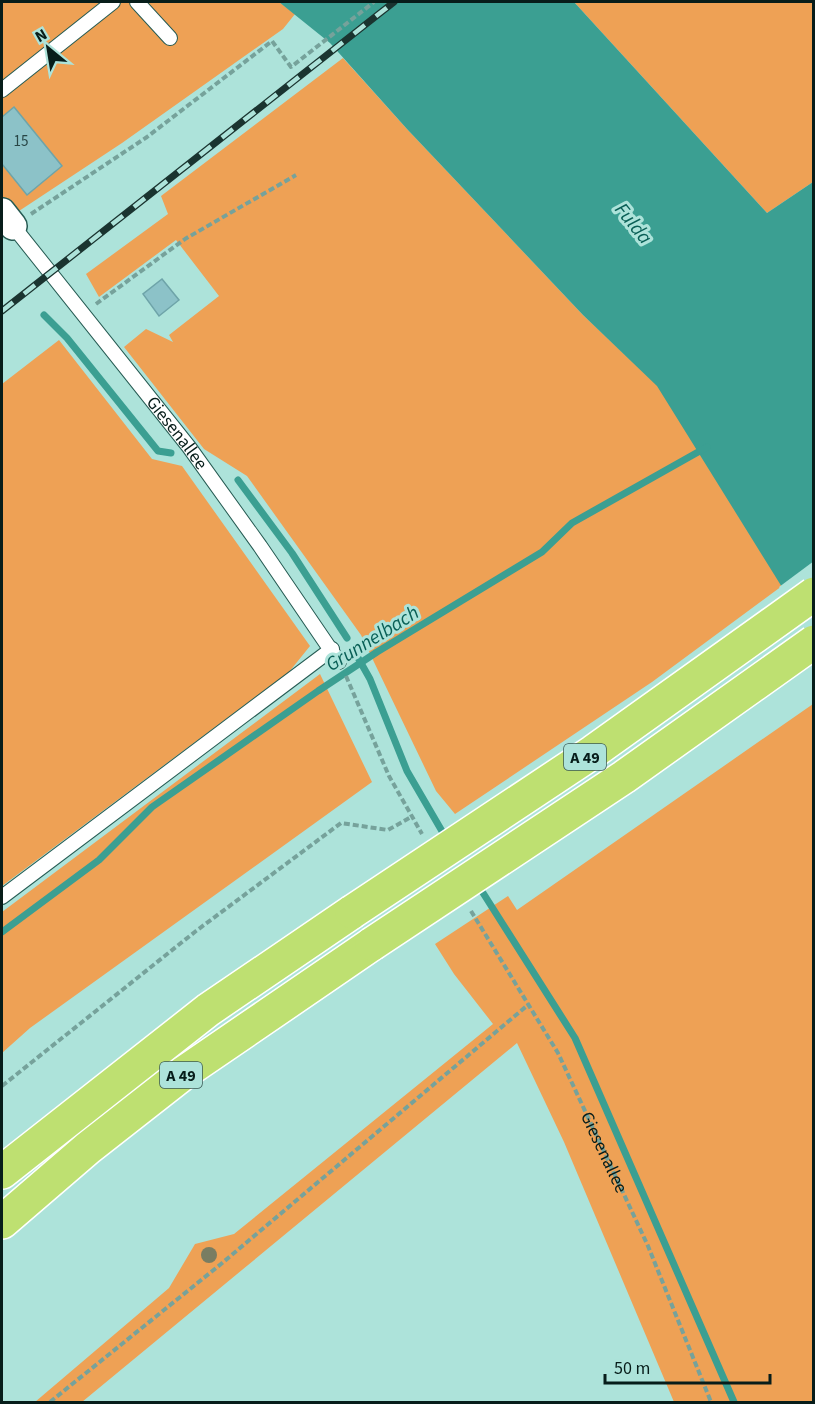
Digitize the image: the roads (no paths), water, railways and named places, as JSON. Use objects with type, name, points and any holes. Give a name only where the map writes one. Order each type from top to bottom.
[{"type":"highway","name":"A 49","points":[[2,1172],[208,1010],[593,752],[813,594]]},
{"type":"highway","name":"A 49","points":[[2,1222],[88,1148],[185,1072],[372,944],[624,777],[813,642]]},
{"type":"lane","points":[[2,90],[112,2]]},
{"type":"lane","points":[[137,2],[170,38]]},
{"type":"lane","name":"Giesenallee","points":[[5,216],[189,447],[339,662]]},
{"type":"lane","points":[[2,897],[332,649]]},
{"type":"water","name":"Fulda","points":[[279,2],[574,2],[767,213],[813,182],[813,637],[657,386],[583,315],[407,129],[330,43]]},
{"type":"waterway","points":[[44,315],[67,338],[158,451],[171,453]]},
{"type":"waterway","name":"Grunnelbach","points":[[2,932],[99,860],[152,807],[318,691],[377,652],[542,552],[572,523],[707,447]]},
{"type":"waterway","points":[[238,480],[292,553],[347,638]]},
{"type":"waterway","points":[[357,656],[370,679],[407,771],[446,838]]},
{"type":"waterway","points":[[478,885],[575,1038],[734,1402]]},
{"type":"railway","points":[[2,311],[394,2]]}]
